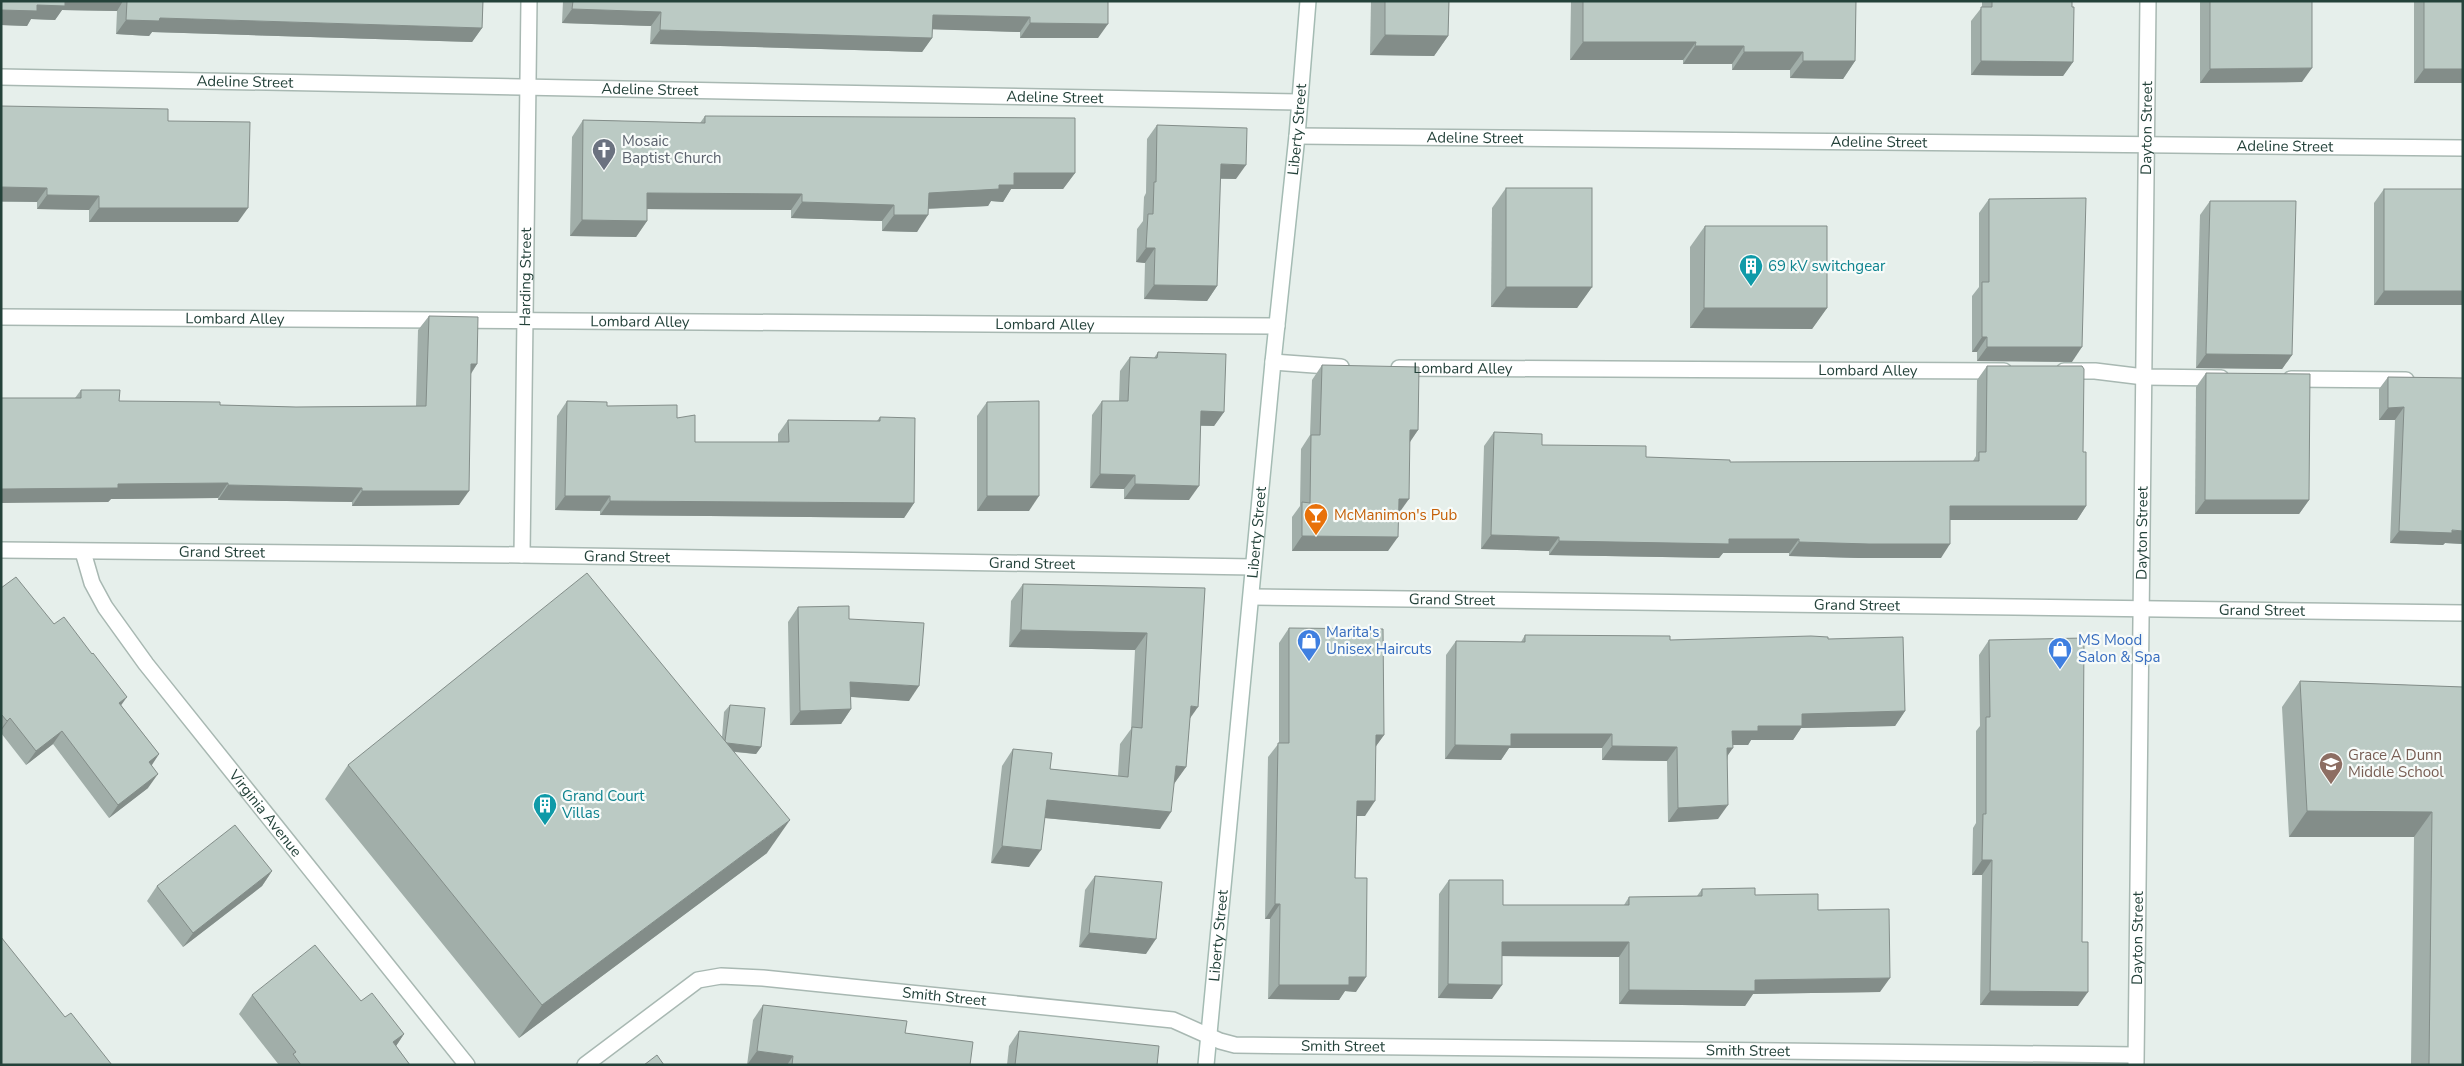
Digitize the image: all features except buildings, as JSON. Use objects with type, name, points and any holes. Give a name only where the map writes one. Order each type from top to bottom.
[{"type":"street","name":"Harding Street","points":[[522,555],[529,1]]},
{"type":"street","name":"Liberty Street","points":[[1206,1065],[1273,362],[1297,136],[1308,1]]},
{"type":"street","name":"Dayton Street","points":[[2135,1060],[2148,1]]},
{"type":"street","name":"Adeline Street","points":[[1,77],[1299,102]]},
{"type":"street","name":"Adeline Street","points":[[1297,136],[2463,148]]},
{"type":"street","name":"Lombard Alley","points":[[1,316],[524,322],[1277,326]]},
{"type":"street","points":[[1273,362],[1355,367]]},
{"type":"street","name":"Lombard Alley","points":[[1382,368],[2017,371]]},
{"type":"street","points":[[2046,371],[2095,371],[2144,377],[2238,378]]},
{"type":"street","points":[[2277,379],[2424,380]]},
{"type":"street","name":"Grand Street","points":[[1,550],[522,555],[1253,567]]},
{"type":"street","name":"Virginia Avenue","points":[[83,552],[92,583],[105,607],[146,664],[467,1065]]},
{"type":"street","name":"Grand Street","points":[[1252,597],[2463,613]]},
{"type":"street","name":"Smith Street","points":[[585,1065],[678,992],[698,980],[721,976],[763,978],[1173,1020],[1209,1037],[1235,1045],[2135,1060]]},
{"type":"place","name":"Mosaic Baptist Church","points":[[604,171]]},
{"type":"place","name":"69 kV switchgear","points":[[1751,287]]},
{"type":"place","name":"McManimon's Pub","points":[[1316,536]]},
{"type":"place","name":"Marita's Unisex Haircuts","points":[[1309,662]]},
{"type":"place","name":"MS Mood Salon & Spa","points":[[2060,670]]},
{"type":"place","name":"Grace A Dunn Middle School","points":[[2331,785]]},
{"type":"place","name":"Grand Court Villas","points":[[545,826]]}]
